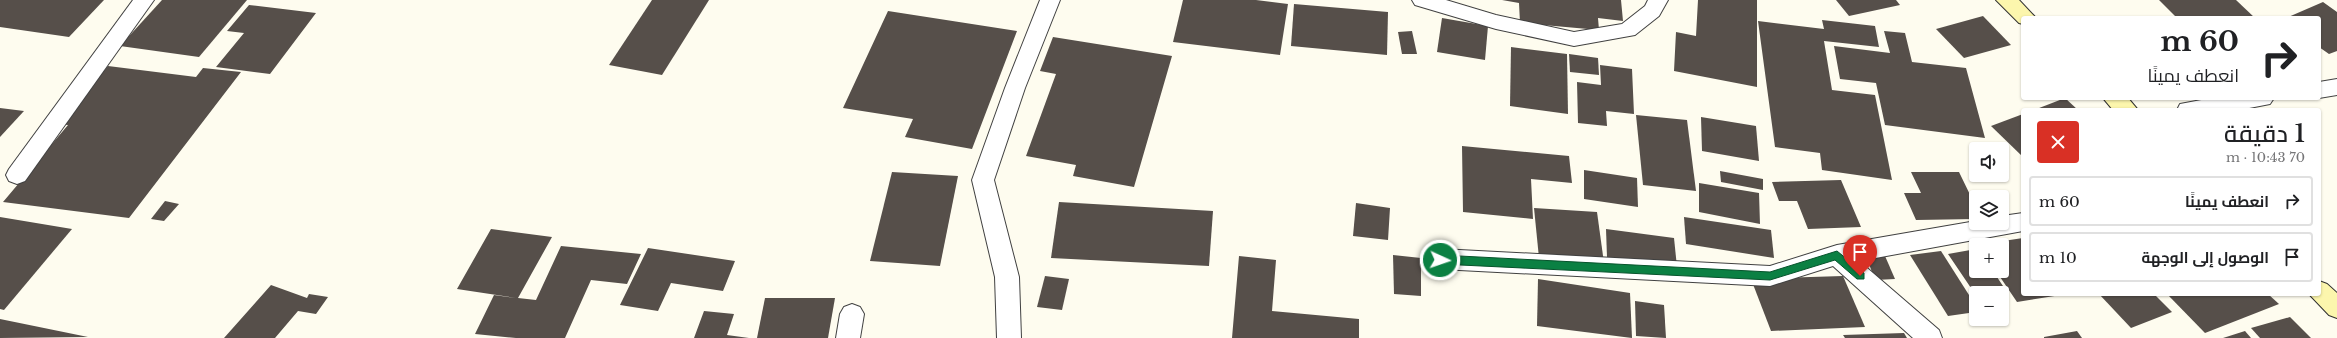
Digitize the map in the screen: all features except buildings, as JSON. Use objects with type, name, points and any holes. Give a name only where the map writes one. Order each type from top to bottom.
[{"type":"main road","points":[[2006,0],[2024,16]]},
{"type":"main road","points":[[2116,100],[2125,108]]},
{"type":"main road","points":[[2321,293],[2337,308]]},
{"type":"street","points":[[17,175],[144,0]]},
{"type":"street","points":[[1009,338],[1007,277],[982,180],[1015,88],[1050,0]]},
{"type":"street","points":[[1422,0],[1496,22],[1574,39],[1628,30],[1652,11],[1658,0]]},
{"type":"street","points":[[2321,90],[2337,87]]},
{"type":"street","points":[[2200,108],[2250,100]]},
{"type":"street","points":[[1440,260],[1770,276],[1837,255],[2021,222]]},
{"type":"street","points":[[1837,255],[1930,338]]},
{"type":"street","points":[[848,338],[852,314]]},
{"type":"route","points":[[1440,260],[1770,276],[1837,255],[1860,276]]}]
